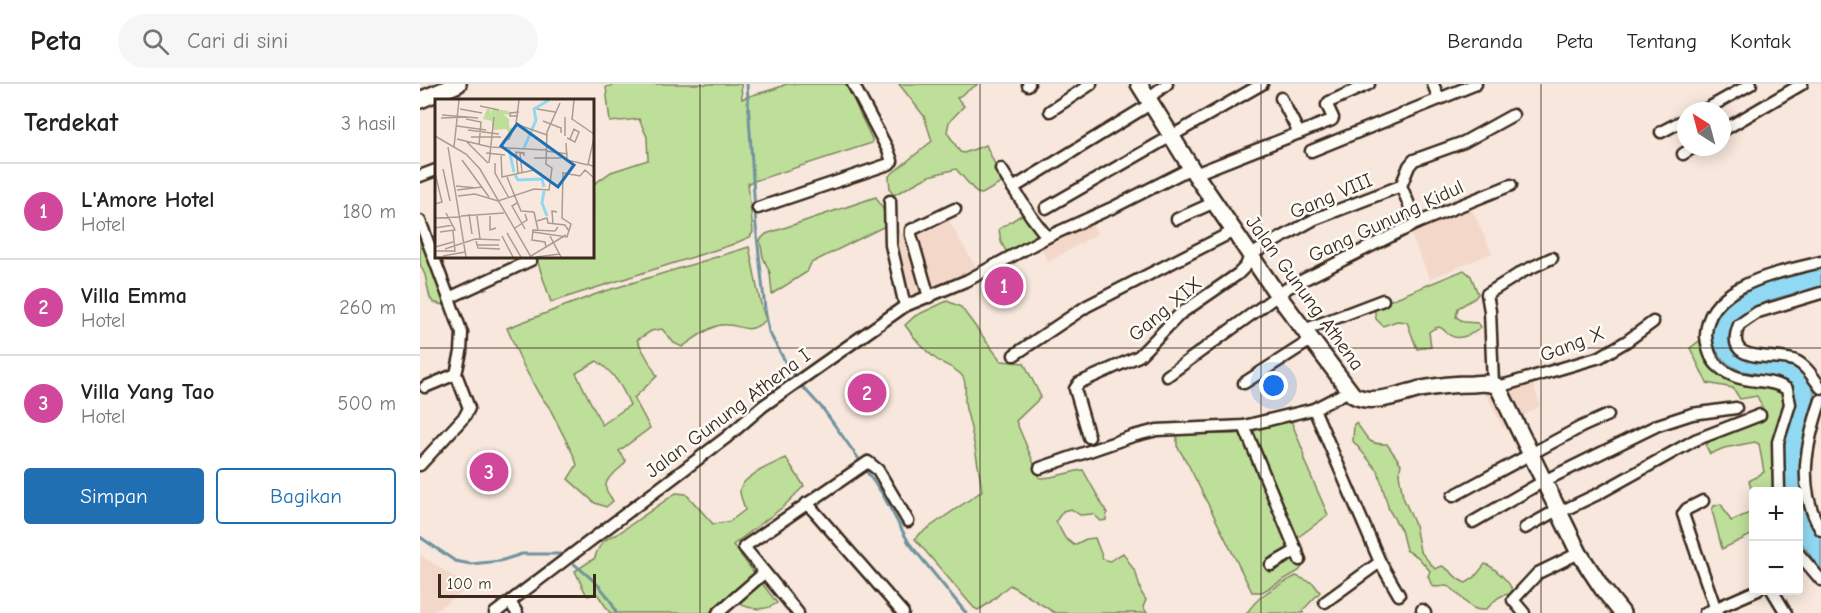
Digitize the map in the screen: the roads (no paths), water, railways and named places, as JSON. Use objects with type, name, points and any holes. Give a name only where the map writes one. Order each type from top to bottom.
[{"type":"street","points":[[420,100],[458,84]]},
{"type":"street","points":[[758,208],[889,164],[892,161],[853,84]]},
{"type":"street","points":[[1050,111],[1091,84]]},
{"type":"street","name":"Jalan Gunung Athena","points":[[1139,84],[1193,171],[1250,255],[1349,392],[1359,398],[1367,399],[1461,384],[1496,386]]},
{"type":"street","points":[[1013,188],[1150,100],[1167,84]]},
{"type":"street","points":[[1046,208],[1262,84]]},
{"type":"street","name":"Jalan Gunung Athena I","points":[[495,613],[797,381],[841,353],[905,306],[968,280],[1047,237],[1193,171],[1333,119],[1327,105],[1329,102],[1369,84]]},
{"type":"street","points":[[1432,84],[1439,99]]},
{"type":"street","points":[[1311,151],[1476,84]]},
{"type":"street","points":[[1718,102],[1751,84]]},
{"type":"street","points":[[1731,125],[1802,84]]},
{"type":"street","points":[[1281,98],[1299,133]]},
{"type":"street","name":"Gang Gunung Kidul","points":[[1414,160],[1464,142],[1513,115]]},
{"type":"street","points":[[1661,132],[1677,124]]},
{"type":"street","name":"Gang VIII","points":[[1250,255],[1315,219],[1401,186],[1414,160]]},
{"type":"street","points":[[1001,169],[1047,237]]},
{"type":"street","points":[[420,176],[435,170]]},
{"type":"street","name":"Gang Gunung Kidul","points":[[1167,376],[1278,294],[1417,223],[1511,185]]},
{"type":"street","points":[[1401,186],[1417,223]]},
{"type":"street","points":[[890,201],[891,245],[905,306]]},
{"type":"street","points":[[1177,219],[1215,202]]},
{"type":"street","points":[[929,297],[910,235],[911,230],[954,209]]},
{"type":"street","points":[[421,226],[435,256]]},
{"type":"street","points":[[1014,355],[1087,306],[1234,231]]},
{"type":"street","name":"Gang XIX","points":[[1089,437],[1078,402],[1076,385],[1142,353],[1180,314],[1238,274],[1246,266],[1250,255]]},
{"type":"street","points":[[420,465],[469,410],[456,374],[463,341],[436,258]]},
{"type":"street","points":[[1552,258],[1522,272],[1487,294],[1496,386],[1560,510],[1579,553],[1622,613]]},
{"type":"street","points":[[449,298],[531,260]]},
{"type":"street","points":[[1779,487],[1778,442],[1790,404],[1787,389],[1776,384],[1749,381],[1730,375],[1716,364],[1711,356],[1707,347],[1707,332],[1716,305],[1740,287],[1773,274],[1821,262]]},
{"type":"street","points":[[1821,293],[1758,312],[1739,325],[1735,337],[1738,348],[1742,352],[1795,360],[1806,368],[1821,388]]},
{"type":"street","points":[[1244,383],[1308,335],[1383,300]]},
{"type":"street","name":"Gang X","points":[[1496,386],[1600,357],[1653,322]]},
{"type":"street","points":[[425,387],[456,374]]},
{"type":"street","points":[[1040,468],[1114,441],[1157,430],[1244,426],[1314,408],[1349,392]]},
{"type":"street","points":[[1821,400],[1808,440],[1805,472],[1807,497],[1821,531]]},
{"type":"street","points":[[1314,408],[1380,562],[1399,595]]},
{"type":"street","points":[[1473,522],[1544,481],[1658,425],[1692,414],[1736,408]]},
{"type":"street","points":[[1453,496],[1608,415]]},
{"type":"street","points":[[1525,528],[1598,494],[1695,440],[1760,415]]},
{"type":"street","points":[[1244,426],[1298,555],[1271,565]]},
{"type":"street","points":[[798,613],[744,547],[868,462],[878,470],[908,521]]},
{"type":"street","points":[[1702,501],[1683,514],[1713,611],[1749,595]]},
{"type":"street","points":[[807,503],[903,613]]},
{"type":"street","points":[[1524,613],[1513,600],[1527,584],[1538,573],[1579,553]]},
{"type":"street","points":[[1803,559],[1821,580]]},
{"type":"street","points":[[1325,602],[1380,562]]},
{"type":"street","points":[[718,613],[764,573]]},
{"type":"street","points":[[1775,595],[1786,613]]},
{"type":"street","points":[[510,602],[517,613]]},
{"type":"water","points":[[1821,264],[1821,287],[1783,296],[1755,307],[1734,323],[1730,337],[1733,348],[1741,353],[1801,368],[1814,387],[1814,404],[1802,463],[1821,535],[1821,571],[1803,545],[1803,487],[1783,487],[1781,464],[1793,402],[1792,388],[1781,379],[1737,369],[1720,356],[1712,338],[1711,327],[1716,308],[1735,293],[1764,280]]},
{"type":"waterway","points":[[747,84],[756,227],[769,332],[801,385],[823,409],[861,462]]},
{"type":"waterway","points":[[864,468],[882,493],[909,543],[966,613]]},
{"type":"waterway","points":[[420,537],[455,561],[471,564],[500,561],[522,554],[561,554]]},
{"type":"waterway","points":[[574,564],[604,592],[616,613]]},
{"type":"place","name":"L'Amore Hotel","points":[[1004,286]]},
{"type":"place","name":"Villa Emma","points":[[867,393]]},
{"type":"place","name":"Villa Yang Tao","points":[[489,472]]}]
